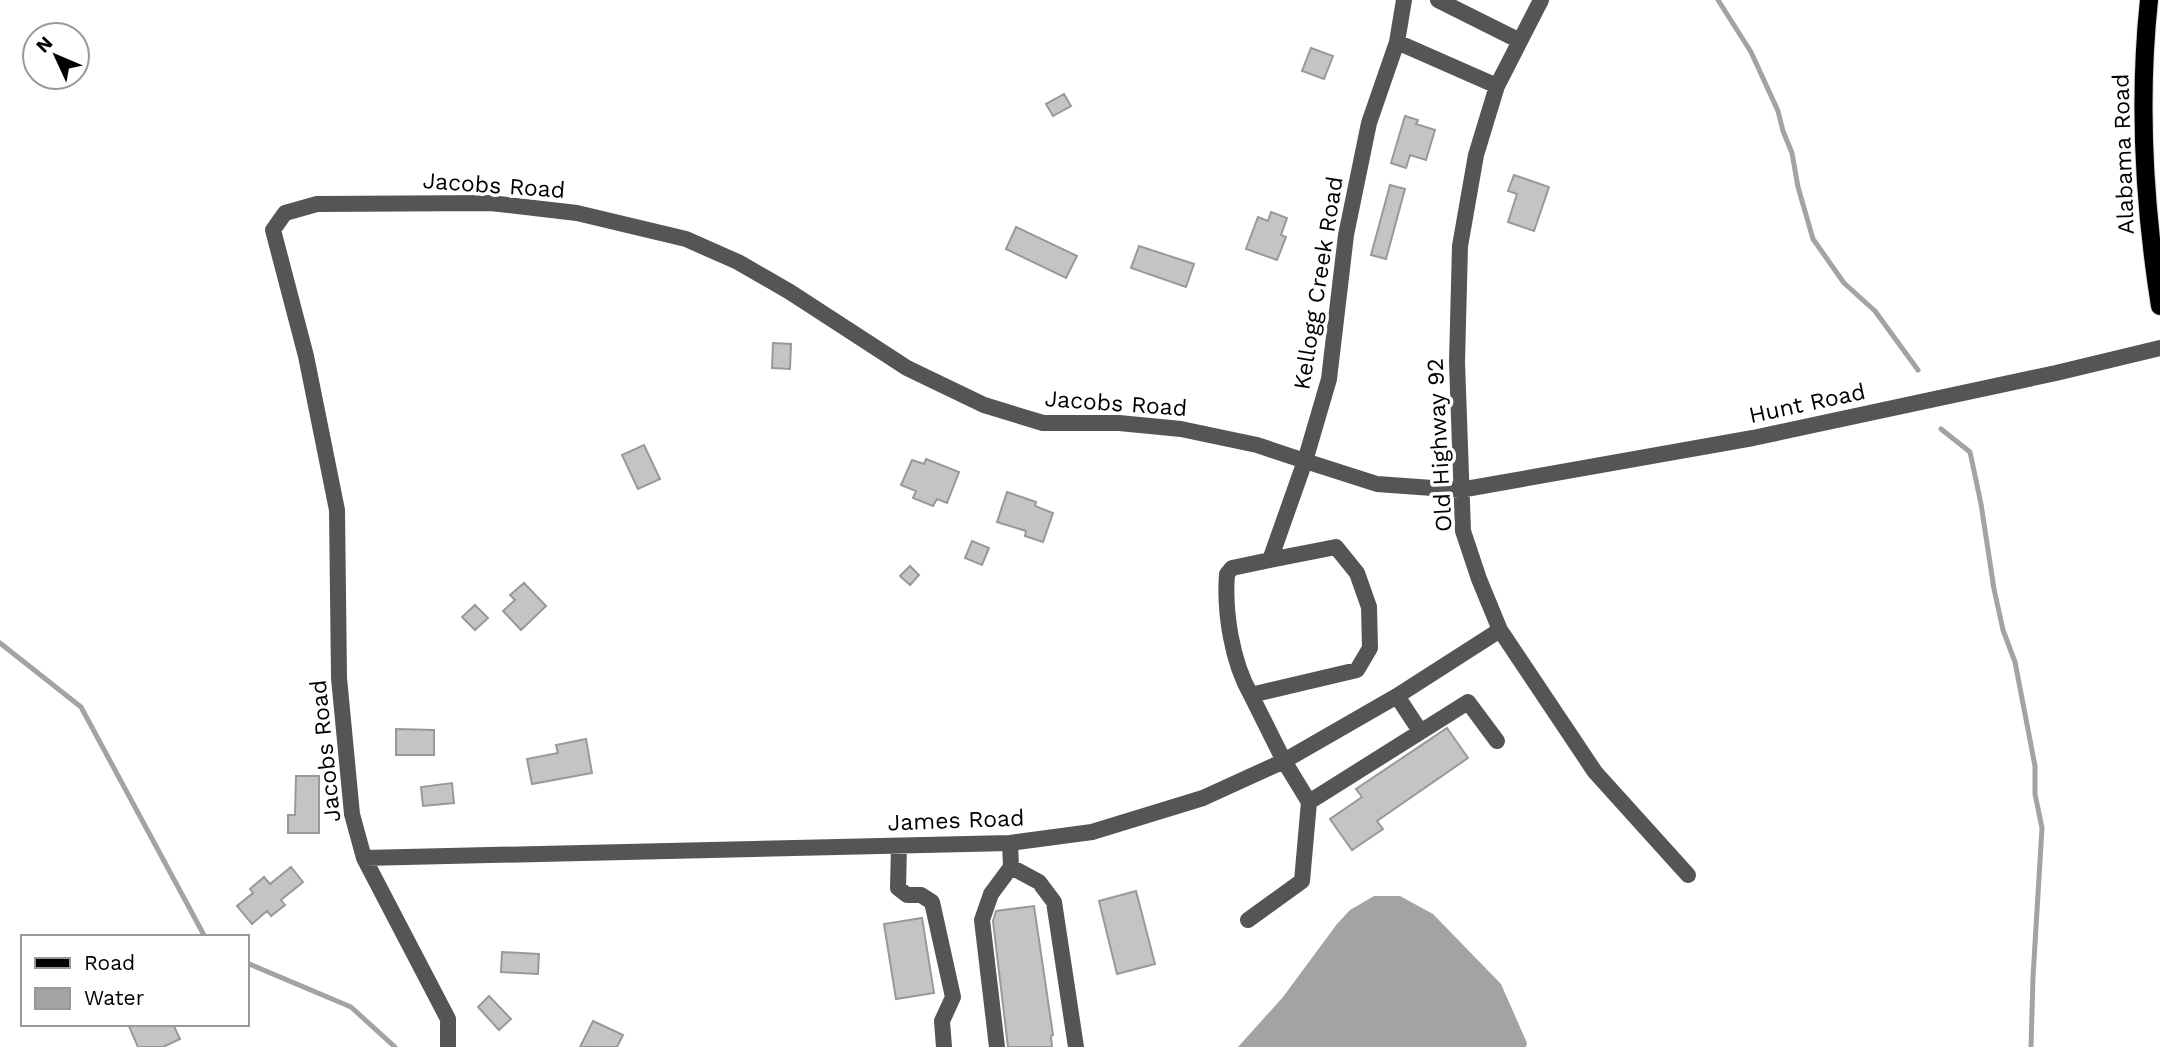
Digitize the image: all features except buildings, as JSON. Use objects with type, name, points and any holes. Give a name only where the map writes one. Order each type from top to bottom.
[{"type":"main road","name":"Alabama Road","points":[[2149,0],[2143,86],[2145,195],[2160,306]]},
{"type":"street","name":"Kellogg Creek Road","points":[[1270,560],[1305,461],[1329,379],[1346,235],[1369,122],[1397,42],[1404,0]]},
{"type":"street","points":[[1438,0],[1520,40]]},
{"type":"street","points":[[1470,16],[1479,0]]},
{"type":"street","name":"Old Highway 92","points":[[1541,0],[1497,86],[1476,155],[1460,246],[1457,362],[1462,531],[1500,630],[1595,772],[1688,875]]},
{"type":"street","points":[[1397,42],[1497,86]]},
{"type":"street","name":"Jacobs Road","points":[[448,1047],[448,1019],[364,858],[352,814],[339,678],[337,510],[306,356],[273,230],[285,213],[317,204],[490,204],[577,213],[687,239],[738,262],[790,292],[907,368],[984,405],[1042,423],[1119,423],[1181,429],[1257,445],[1305,461]]},
{"type":"street","name":"Hunt Road","points":[[1460,490],[1753,438],[2160,348]]},
{"type":"street","points":[[1305,461],[1377,484],[1460,490]]},
{"type":"street","points":[[1248,920],[1301,881],[1309,802],[1284,761],[1241,678],[1232,644],[1227,574],[1232,568],[1336,547],[1357,573],[1369,607],[1370,648],[1357,670],[1251,695]]},
{"type":"street","name":"James Road","points":[[364,858],[1010,843],[1092,832],[1203,798],[1284,761],[1397,696],[1500,630]]},
{"type":"street","points":[[1397,696],[1420,732]]},
{"type":"street","points":[[1309,802],[1468,702],[1497,741]]},
{"type":"street","points":[[997,1047],[982,920],[991,894],[1012,867],[1010,843]]},
{"type":"street","points":[[899,846],[898,888],[907,895],[921,895],[932,902],[937,917],[954,997],[942,1021],[944,1047]]},
{"type":"street","points":[[1012,867],[1039,882],[1054,902],[1076,1047]]},
{"type":"water","points":[[1374,896],[1400,896],[1433,914],[1501,984],[1527,1043],[1526,1047],[1238,1047],[1283,997],[1337,924],[1350,910]]},
{"type":"waterway","points":[[1718,0],[1751,52],[1778,111],[1792,153],[1798,187],[1813,239],[1844,283],[1875,311],[1918,370]]},
{"type":"waterway","points":[[1941,429],[1970,452],[1994,589],[2003,630],[2015,662],[2035,766],[2035,794],[2042,828],[2031,1047]]},
{"type":"waterway","points":[[0,643],[81,707],[204,935]]},
{"type":"waterway","points":[[248,963],[351,1007],[395,1047]]}]
